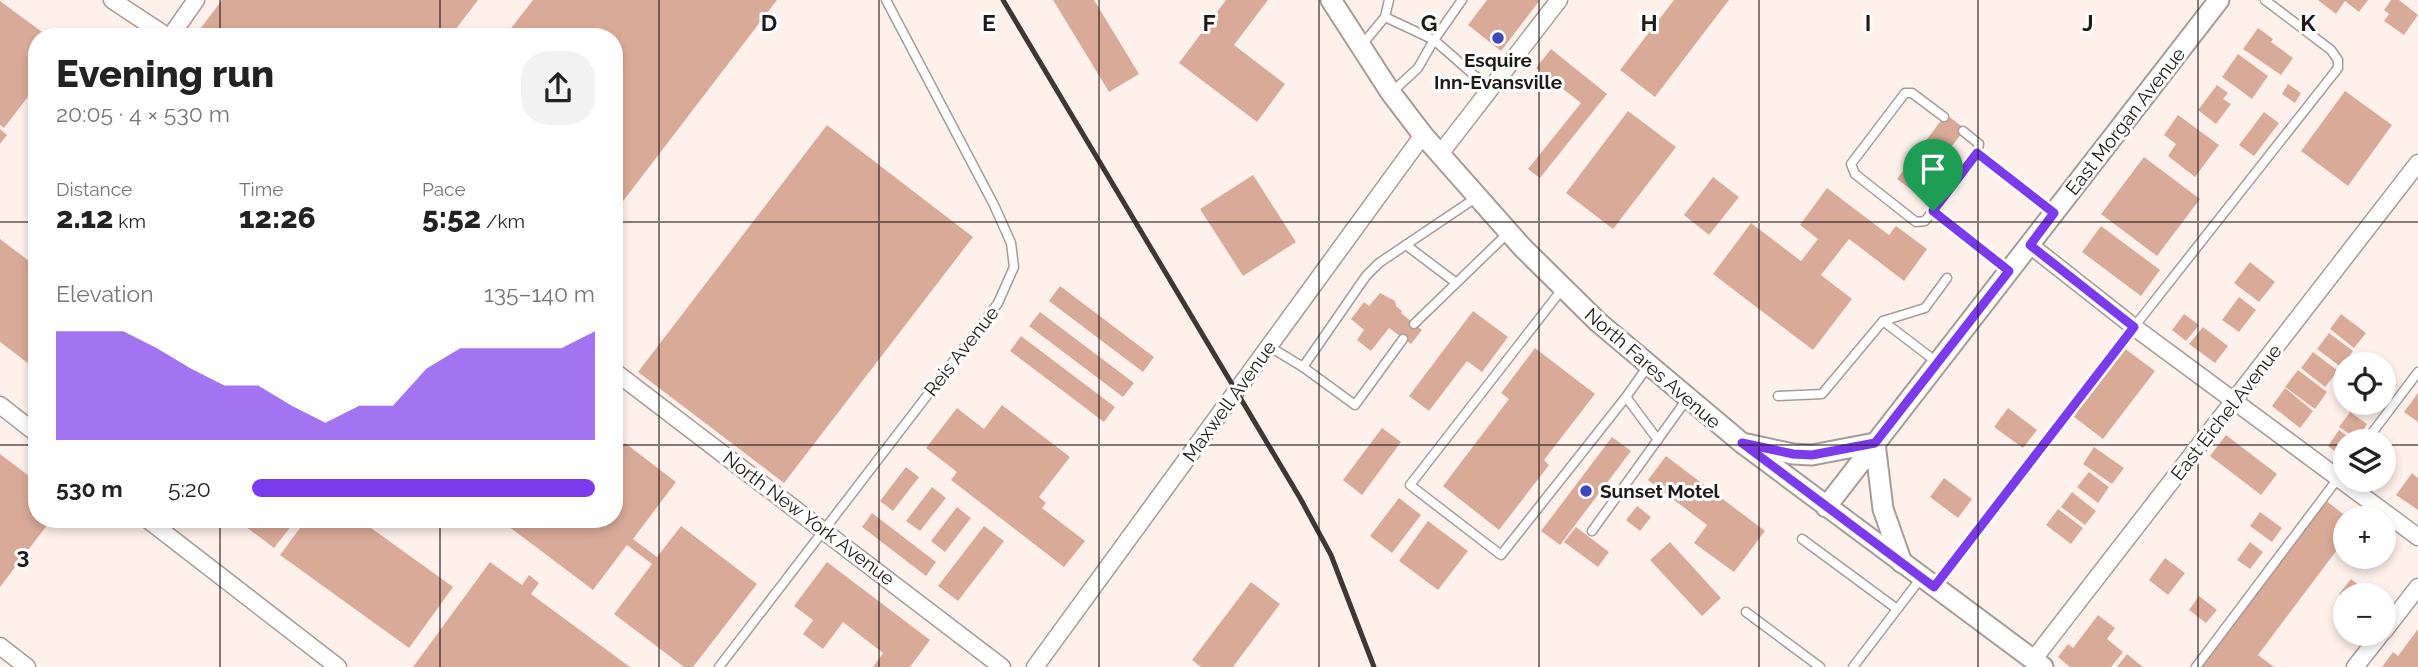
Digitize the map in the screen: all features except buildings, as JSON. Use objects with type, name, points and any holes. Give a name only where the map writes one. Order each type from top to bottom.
[{"type":"street","points":[[113,0],[155,28]]},
{"type":"street","points":[[176,28],[197,0]]},
{"type":"street","points":[[1440,154],[1559,0]]},
{"type":"street","name":"East Morgan Avenue","points":[[1826,507],[2219,0]]},
{"type":"street","name":"North Fares Avenue","points":[[1334,1],[1391,93],[1423,135],[1509,232],[1598,322],[1742,443],[2038,663]]},
{"type":"street","name":"Maxwell Avenue","points":[[1035,667],[1423,135]]},
{"type":"street","name":"East Eichel Avenue","points":[[2038,663],[2418,163]]},
{"type":"street","points":[[2030,245],[2234,402],[2333,468]]},
{"type":"street","name":"North New York Avenue","points":[[623,378],[1002,667]]},
{"type":"street","points":[[0,405],[28,427]]},
{"type":"street","points":[[1742,443],[1793,454],[1812,455],[1875,443],[1883,509],[1902,564]]},
{"type":"street","points":[[2364,492],[2418,537]]},
{"type":"street","points":[[158,528],[338,667]]},
{"type":"street","points":[[2396,614],[2418,587]]},
{"type":"street","points":[[0,646],[27,667]]},
{"type":"street","points":[[2355,667],[2371,646]]},
{"type":"lane","name":"Reis Avenue","points":[[719,667],[998,303],[1014,267],[1011,243],[994,205],[886,0]]},
{"type":"lane","points":[[1361,46],[1385,17],[1390,0]]},
{"type":"lane","points":[[1391,93],[1418,68],[1462,0]]},
{"type":"lane","points":[[1853,667],[1897,610],[1928,582],[2338,68],[2339,60],[2331,50],[2265,0]]},
{"type":"lane","points":[[1385,17],[1434,40],[1490,89]]},
{"type":"lane","points":[[1944,117],[1912,93],[1905,93],[1851,164],[1855,174],[1916,222],[1925,221],[1977,153],[1979,144],[1964,131]]},
{"type":"lane","points":[[1977,153],[2054,213]]},
{"type":"lane","points":[[1303,367],[1366,276],[1379,263],[1477,197]]},
{"type":"lane","points":[[1933,211],[2009,271]]},
{"type":"lane","points":[[1414,324],[1509,232]]},
{"type":"lane","points":[[1406,245],[1455,282]]},
{"type":"lane","points":[[1778,396],[1822,394],[1883,321],[1925,308],[1947,278]]},
{"type":"lane","points":[[1563,288],[1410,485],[1501,555],[1648,366]]},
{"type":"lane","points":[[1883,321],[1938,363]]},
{"type":"lane","points":[[1270,346],[1355,405],[1404,339]]},
{"type":"lane","points":[[2375,429],[2418,372]]},
{"type":"lane","points":[[1626,397],[1658,440]]},
{"type":"lane","points":[[1591,531],[1687,399]]},
{"type":"lane","points":[[2196,667],[2333,486]]},
{"type":"lane","points":[[1802,539],[1897,610]]},
{"type":"lane","points":[[1746,612],[1820,667]]},
{"type":"railway","points":[[1003,0],[1300,498],[1331,555],[1374,667]]},
{"type":"place","name":"Esquire Inn-Evansville","points":[[1498,38]]},
{"type":"place","name":"Sunset Motel","points":[[1586,491]]},
{"type":"route","points":[[1977,153],[2054,213],[2030,245],[2134,327],[1934,587],[1742,443],[1793,454],[1812,455],[1875,443],[2009,271],[1933,211],[1977,153]]}]
